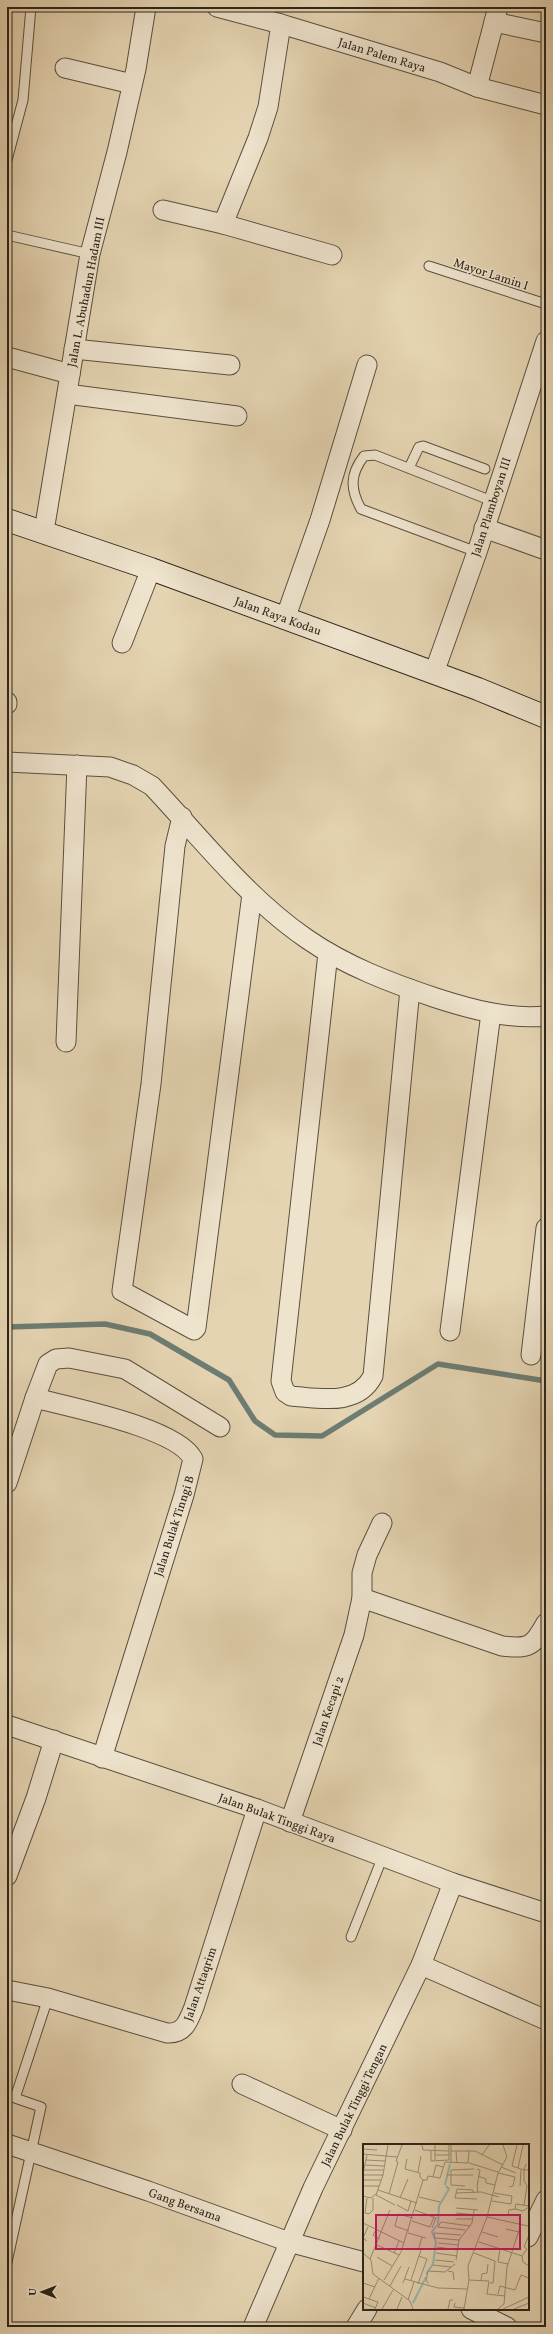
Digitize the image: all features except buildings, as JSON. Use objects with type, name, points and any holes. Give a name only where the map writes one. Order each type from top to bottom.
[{"type":"street","name":"Jalan L. Abuhadun Hadam III","points":[[44,531],[90,254],[117,152],[132,84],[146,7]]},
{"type":"street","name":"Jalan Palem Raya","points":[[217,7],[281,24],[440,72],[477,87],[546,105]]},
{"type":"street","points":[[477,87],[496,14],[546,33]]},
{"type":"street","points":[[224,224],[258,138],[268,107],[281,24]]},
{"type":"street","points":[[65,68],[132,84]]},
{"type":"street","points":[[163,210],[224,224],[332,255]]},
{"type":"street","name":"Jalan Plamboyan III","points":[[434,673],[477,552],[492,501],[546,341]]},
{"type":"street","points":[[74,349],[230,365]]},
{"type":"street","points":[[7,357],[70,374]]},
{"type":"street","points":[[285,619],[320,520],[367,364]]},
{"type":"street","points":[[67,394],[237,416]]},
{"type":"street","name":"Jalan Raya Kodau","points":[[7,520],[44,531],[151,569],[434,673],[546,717]]},
{"type":"street","points":[[484,528],[546,550]]},
{"type":"street","points":[[122,643],[151,569]]},
{"type":"street","points":[[7,762],[110,767],[133,775],[152,786],[252,894],[306,938],[328,953],[370,974],[410,989],[492,1013],[546,1016]]},
{"type":"street","points":[[66,1042],[76,765]]},
{"type":"street","points":[[182,817],[175,846],[151,1084],[122,1291],[194,1330],[196,1328],[252,894]]},
{"type":"street","points":[[328,953],[281,1381],[285,1392],[291,1396],[341,1399],[358,1393],[369,1384],[373,1376],[410,989]]},
{"type":"street","points":[[450,1331],[492,1013]]},
{"type":"street","points":[[530,1355],[546,1228]]},
{"type":"street","points":[[7,1483],[35,1398],[48,1364],[56,1359],[69,1358],[125,1369],[220,1427]]},
{"type":"street","name":"Jalan Bulak Tinngi B","points":[[35,1398],[120,1420],[151,1431],[183,1447],[193,1460],[187,1488],[102,1758]]},
{"type":"street","name":"Jalan Kecapi 2","points":[[290,1822],[354,1635],[362,1598],[362,1573],[367,1555],[382,1523]]},
{"type":"street","points":[[362,1598],[502,1646],[526,1648],[539,1637],[546,1623]]},
{"type":"street","name":"Jalan Bulak Tinggi Raya","points":[[7,1725],[257,1809],[453,1883],[546,1913]]},
{"type":"street","points":[[7,1876],[36,1798],[54,1740]]},
{"type":"street","name":"Jalan Attaqrim","points":[[7,1990],[48,1998],[167,2033],[177,2033],[183,2029],[194,2007],[257,1809]]},
{"type":"street","name":"Jalan Bulak Tinggi Tengan","points":[[253,2327],[289,2242],[421,1965],[453,1883]]},
{"type":"street","points":[[421,1965],[546,2020]]},
{"type":"street","points":[[242,2084],[342,2130]]},
{"type":"street","name":"Gang Bersama","points":[[7,2144],[148,2191],[289,2242],[363,2262]]},
{"type":"street","points":[[529,2235],[546,2200]]},
{"type":"street","points":[[356,2327],[366,2310]]},
{"type":"street","points":[[483,2312],[507,2327]]},
{"type":"lane","points":[[7,160],[23,100],[31,7]]},
{"type":"lane","points":[[7,235],[90,254]]},
{"type":"lane","name":"Mayor Lamin I","points":[[429,266],[546,304]]},
{"type":"lane","points":[[409,468],[419,447],[423,446],[485,469]]},
{"type":"lane","points":[[477,552],[361,509],[352,491],[352,486],[358,466],[364,456],[375,455],[492,501]]},
{"type":"lane","points":[[351,1937],[383,1856]]},
{"type":"lane","points":[[7,2262],[41,2107],[14,2098],[48,1998]]},
{"type":"waterway","points":[[7,1327],[105,1324],[150,1334],[229,1380],[255,1421],[275,1435],[322,1436],[438,1364],[546,1381]]}]
